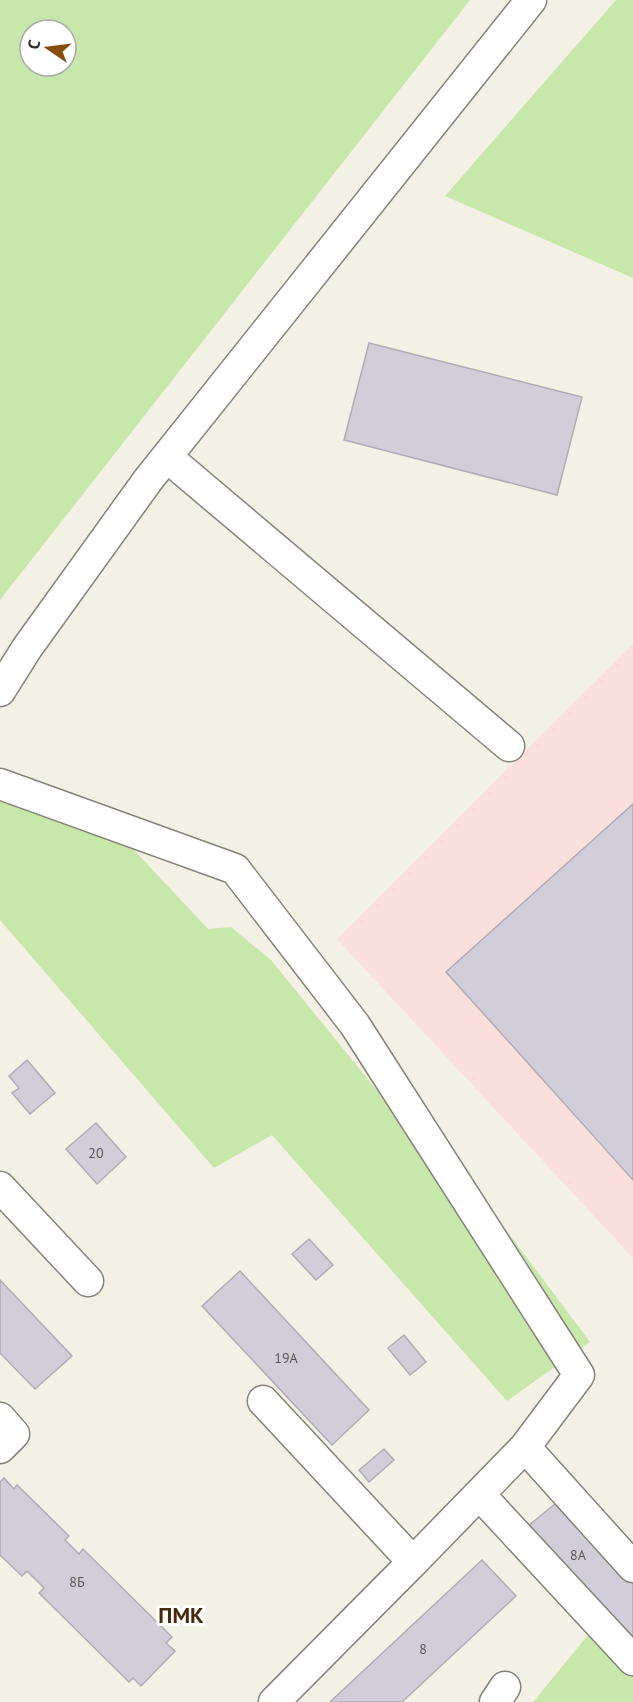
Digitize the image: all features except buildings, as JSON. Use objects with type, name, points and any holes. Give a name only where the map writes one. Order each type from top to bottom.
[{"type":"lane","points":[[0,691],[34,639],[167,457],[531,0]]},
{"type":"lane","points":[[167,457],[509,746]]},
{"type":"lane","points":[[0,784],[235,869],[355,1025],[579,1375],[525,1447],[274,1702]]},
{"type":"lane","points":[[0,1187],[88,1281]]},
{"type":"lane","points":[[263,1401],[413,1562]]},
{"type":"lane","points":[[0,1418],[14,1434],[0,1448]]},
{"type":"lane","points":[[525,1447],[633,1567]]},
{"type":"lane","points":[[480,1495],[633,1660]]},
{"type":"shaded area","points":[[633,644],[633,1258],[337,939]]},
{"type":"green space","points":[[0,0],[470,0],[0,600]]},
{"type":"green space","points":[[616,0],[633,0],[633,278],[445,196]]},
{"type":"green space","points":[[0,797],[89,802],[208,929],[231,927],[271,960],[375,1088],[417,1149],[434,1134],[590,1342],[507,1401],[272,1135],[214,1168],[0,920]]},
{"type":"green space","points":[[593,1629],[633,1674],[633,1702],[533,1702]]},
{"type":"district","name":"ПМК","points":[[181,1615]]}]
